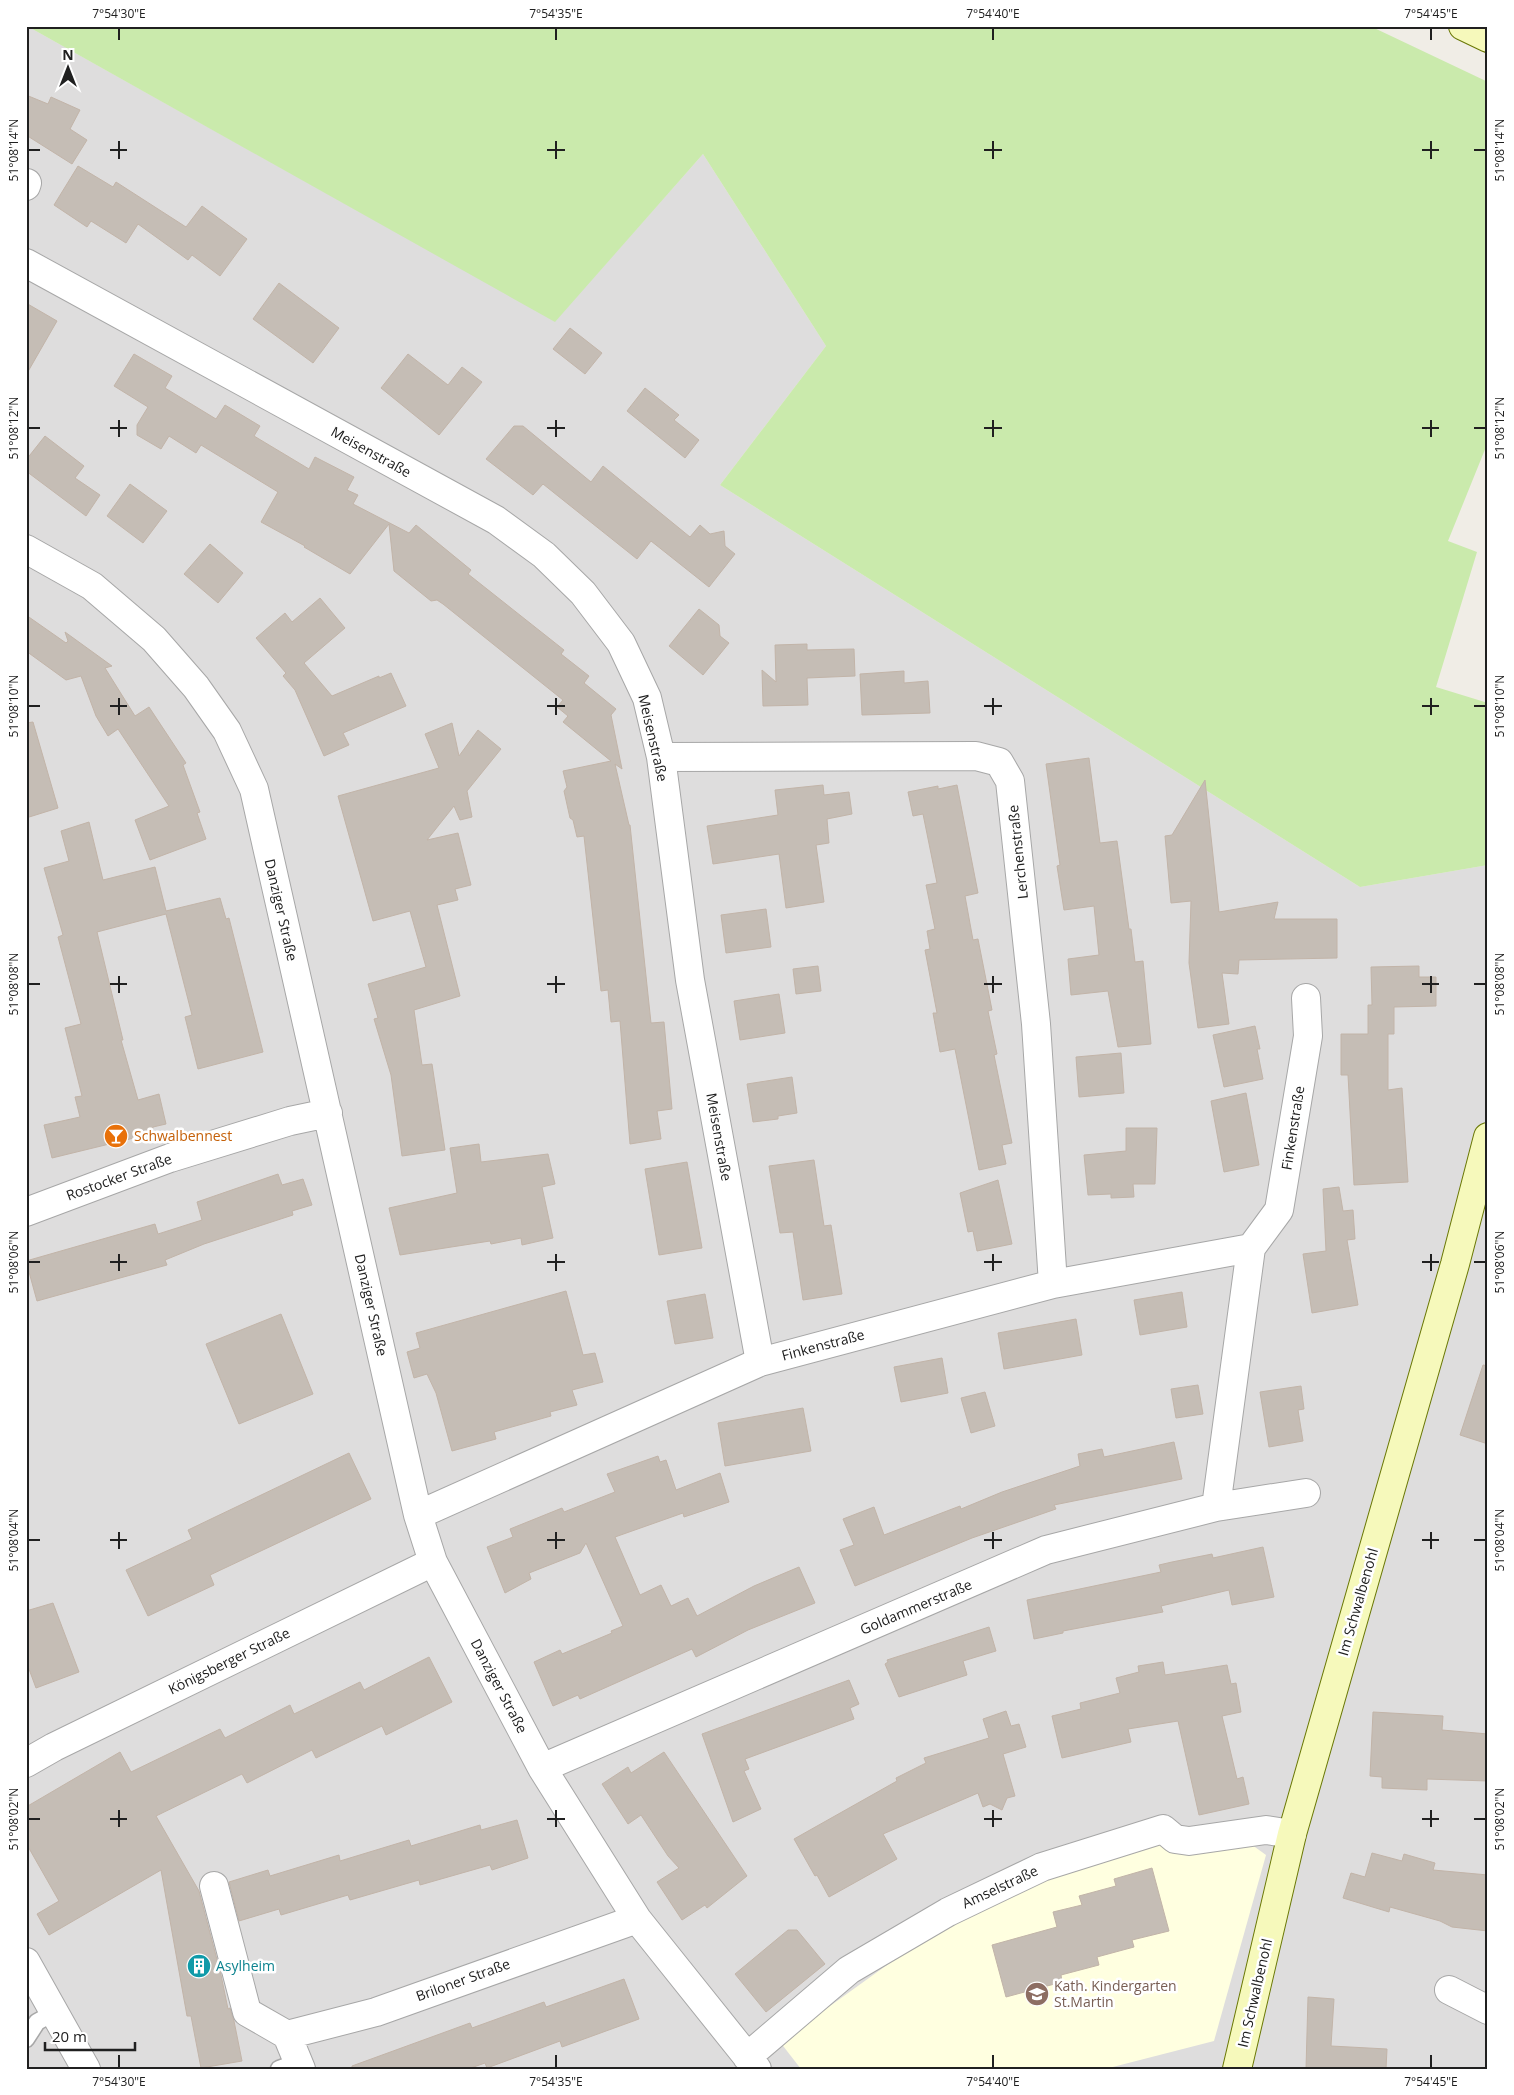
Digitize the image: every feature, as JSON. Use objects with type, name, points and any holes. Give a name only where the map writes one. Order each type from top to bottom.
[{"type":"street","points":[[1464,26],[1488,38]]},
{"type":"street","name":"Meisenstraße","points":[[26,263],[496,520],[544,555],[583,593],[621,643],[647,698],[661,757],[690,980],[760,1362]]},
{"type":"street","name":"Danziger Straße","points":[[26,549],[92,586],[154,639],[196,687],[227,731],[254,789],[418,1515],[433,1562],[542,1768],[637,1918],[752,2063]]},
{"type":"street","name":"Lerchenstraße","points":[[661,757],[976,756],[999,762],[1010,782],[1033,995],[1053,1284]]},
{"type":"street","name":"Finkenstraße","points":[[1216,1507],[1251,1248],[1279,1210],[1308,1036],[1306,998]]},
{"type":"street","name":"Rostocker Straße","points":[[28,1204],[290,1121],[328,1113]]},
{"type":"street","name":"Im Schwalbenohl","points":[[1237,2069],[1292,1834],[1455,1264],[1488,1137]]},
{"type":"street","name":"Finkenstraße","points":[[418,1515],[760,1362],[1053,1284],[1251,1248]]},
{"type":"street","name":"Goldammerstraße","points":[[542,1768],[1046,1550],[1216,1507],[1306,1493]]},
{"type":"street","name":"Königsberger Straße","points":[[26,1763],[54,1747],[433,1562]]},
{"type":"street","name":"Amselstraße","points":[[752,2063],[849,1970],[948,1912],[1042,1867],[1163,1829],[1176,1839],[1189,1842],[1266,1830],[1292,1834]]},
{"type":"street","points":[[214,1886],[247,2012],[287,2035],[293,2067]]},
{"type":"street","name":"Briloner Straße","points":[[287,2035],[376,2012],[637,1918]]},
{"type":"street","points":[[26,1962],[86,2069]]},
{"type":"street","points":[[1449,1990],[1488,2010]]},
{"type":"lane","points":[[26,2039],[37,2022],[54,2012]]},
{"type":"shaded area","points":[[27,26],[555,321],[703,154],[826,346],[720,485],[1360,887],[1488,865],[1488,2069],[26,2069]]},
{"type":"shaded area","name":"Kath. Kindergarten St.Martin","points":[[1155,1842],[1248,1842],[1266,1855],[1214,2041],[1105,2069],[801,2069],[780,2042],[912,1947],[1045,1878]]},
{"type":"green space","points":[[27,26],[1370,26],[1488,82],[1488,442],[1448,541],[1477,552],[1436,687],[1488,703],[1488,865],[1360,887],[720,485],[826,346],[703,154],[555,322]]},
{"type":"building","points":[[26,95],[48,104],[51,97],[80,110],[70,129],[87,140],[72,164],[26,135]]},
{"type":"building","points":[[78,166],[113,187],[116,182],[186,227],[202,206],[247,239],[220,276],[192,255],[188,260],[138,224],[126,243],[91,221],[87,227],[54,205]]},
{"type":"building","points":[[279,283],[339,328],[313,363],[253,319]]},
{"type":"building","points":[[26,303],[57,321],[26,375]]},
{"type":"building","points":[[570,328],[602,353],[585,374],[553,349]]},
{"type":"building","points":[[134,354],[172,376],[165,388],[216,419],[225,405],[260,426],[254,436],[309,469],[315,457],[354,477],[347,490],[358,495],[353,504],[409,533],[416,525],[471,570],[468,574],[564,650],[561,654],[589,676],[584,683],[616,709],[611,715],[622,769],[615,764],[630,825],[651,1023],[664,1022],[672,1109],[657,1111],[661,1139],[630,1144],[620,1021],[611,1022],[608,990],[601,991],[584,836],[577,837],[573,820],[570,818],[564,791],[567,787],[563,771],[611,761],[563,722],[568,716],[557,707],[563,700],[443,604],[437,600],[431,601],[394,571],[389,524],[350,574],[261,522],[278,492],[201,445],[196,453],[169,436],[161,449],[137,435],[137,425],[148,407],[114,386]]},
{"type":"building","points":[[408,354],[448,385],[462,367],[482,382],[439,435],[381,388]]},
{"type":"building","points":[[645,388],[679,415],[674,420],[699,440],[685,458],[627,411]]},
{"type":"building","points":[[514,426],[523,426],[591,482],[603,466],[690,537],[700,525],[710,534],[724,531],[725,546],[735,554],[709,587],[651,541],[637,559],[543,484],[533,495],[486,459]]},
{"type":"building","points":[[45,436],[84,466],[75,478],[100,495],[86,516],[26,471],[26,460]]},
{"type":"building","points":[[130,484],[167,511],[143,543],[107,516]]},
{"type":"building","points":[[210,544],[243,573],[218,603],[184,574]]},
{"type":"building","points":[[320,598],[345,628],[304,663],[332,696],[379,676],[379,678],[391,673],[406,706],[343,733],[349,745],[324,756],[295,690],[283,676],[286,673],[256,638],[285,613],[292,622]]},
{"type":"building","points":[[699,609],[719,625],[720,636],[729,643],[703,675],[669,646]]},
{"type":"building","points":[[26,615],[66,643],[68,641],[65,632],[112,666],[105,668],[135,716],[149,707],[186,763],[183,765],[200,812],[197,813],[206,839],[150,860],[135,820],[169,806],[118,729],[108,736],[96,716],[81,676],[66,680],[26,651]]},
{"type":"building","points":[[807,644],[807,650],[854,649],[855,676],[807,678],[808,705],[763,706],[762,670],[776,682],[775,645]]},
{"type":"building","points":[[904,671],[904,683],[928,681],[930,713],[862,715],[860,674]]},
{"type":"building","points":[[33,722],[58,808],[26,818],[26,723]]},
{"type":"building","points":[[452,723],[459,756],[478,730],[501,749],[467,791],[472,817],[460,820],[454,806],[427,840],[458,833],[471,885],[455,889],[458,900],[437,905],[460,996],[414,1010],[422,1065],[432,1064],[445,1150],[402,1156],[391,1075],[374,1019],[378,1018],[368,984],[426,967],[410,911],[373,921],[338,796],[439,768],[425,734]]},
{"type":"building","points":[[1089,758],[1100,843],[1117,841],[1135,962],[1143,961],[1151,1044],[1118,1047],[1108,991],[1071,995],[1068,959],[1099,955],[1094,906],[1064,910],[1057,866],[1060,865],[1046,764]]},
{"type":"building","points":[[1205,780],[1219,912],[1278,902],[1274,919],[1337,919],[1337,958],[1239,960],[1238,974],[1222,973],[1229,1024],[1198,1028],[1189,963],[1191,901],[1171,903],[1165,836],[1172,835]]},
{"type":"building","points":[[823,785],[824,795],[849,792],[852,814],[827,819],[829,843],[816,845],[824,902],[786,908],[779,854],[713,864],[707,826],[778,815],[775,790]]},
{"type":"building","points":[[957,785],[978,893],[965,896],[973,940],[978,939],[992,1010],[988,1011],[997,1054],[994,1055],[1012,1143],[1002,1145],[1006,1164],[979,1170],[955,1049],[940,1052],[933,1013],[937,1013],[925,950],[930,949],[927,931],[935,929],[926,885],[937,883],[923,814],[913,816],[908,792],[938,786],[938,789]]},
{"type":"building","points":[[89,822],[103,880],[155,867],[166,911],[220,898],[226,919],[229,918],[263,1052],[198,1069],[185,1017],[192,1015],[166,914],[97,932],[123,1040],[121,1040],[138,1100],[159,1094],[166,1124],[153,1127],[152,1131],[139,1136],[136,1134],[134,1138],[52,1158],[44,1125],[80,1117],[75,1097],[82,1096],[65,1028],[81,1024],[58,937],[63,935],[44,868],[69,861],[61,831]]},
{"type":"building","points":[[766,909],[771,947],[726,953],[721,915]]},
{"type":"building","points":[[818,966],[821,991],[796,994],[793,969]]},
{"type":"building","points":[[1419,966],[1419,977],[1436,977],[1436,1006],[1394,1007],[1394,1034],[1388,1034],[1388,1090],[1402,1088],[1408,1182],[1354,1185],[1348,1075],[1341,1075],[1341,1034],[1368,1034],[1368,1005],[1372,1005],[1371,967]]},
{"type":"building","points":[[779,994],[785,1033],[740,1040],[734,1001]]},
{"type":"building","points":[[1255,1026],[1260,1049],[1257,1049],[1263,1079],[1224,1087],[1213,1035]]},
{"type":"building","points":[[1121,1053],[1124,1093],[1079,1097],[1076,1057]]},
{"type":"building","points":[[792,1077],[797,1113],[778,1116],[778,1119],[753,1122],[747,1084]]},
{"type":"building","points":[[1246,1093],[1259,1165],[1224,1172],[1211,1101]]},
{"type":"building","points":[[1126,1128],[1157,1128],[1155,1184],[1133,1184],[1134,1197],[1111,1198],[1111,1194],[1088,1195],[1084,1155],[1126,1151]]},
{"type":"building","points":[[479,1144],[481,1162],[548,1154],[555,1184],[542,1187],[553,1238],[522,1245],[521,1238],[491,1244],[490,1241],[400,1255],[389,1208],[457,1193],[450,1148]]},
{"type":"building","points":[[814,1160],[824,1226],[831,1225],[842,1294],[803,1300],[793,1232],[780,1233],[769,1166]]},
{"type":"building","points":[[687,1162],[702,1248],[659,1255],[645,1169]]},
{"type":"building","points":[[278,1174],[282,1185],[303,1179],[312,1205],[292,1211],[293,1215],[204,1244],[165,1260],[167,1265],[37,1301],[26,1261],[155,1224],[158,1234],[202,1220],[197,1202]]},
{"type":"building","points":[[998,1180],[1012,1244],[977,1251],[973,1231],[968,1232],[960,1193]]},
{"type":"building","points":[[1339,1187],[1343,1211],[1353,1210],[1355,1239],[1347,1240],[1358,1305],[1312,1313],[1303,1254],[1326,1251],[1323,1189]]},
{"type":"building","points":[[566,1291],[583,1355],[595,1353],[603,1382],[572,1390],[577,1405],[550,1412],[551,1416],[494,1432],[496,1439],[452,1451],[436,1393],[427,1374],[414,1378],[407,1352],[420,1348],[416,1333]]},
{"type":"building","points":[[1182,1292],[1187,1327],[1140,1335],[1134,1300]]},
{"type":"building","points":[[705,1294],[713,1338],[675,1344],[667,1301]]},
{"type":"building","points":[[281,1314],[313,1394],[239,1424],[206,1344]]},
{"type":"building","points":[[1076,1319],[1082,1355],[1004,1369],[998,1333]]},
{"type":"building","points":[[942,1358],[948,1393],[901,1402],[894,1367]]},
{"type":"building","points":[[1483,1365],[1488,1366],[1488,1444],[1460,1435]]},
{"type":"building","points":[[1198,1385],[1203,1414],[1176,1418],[1171,1389]]},
{"type":"building","points":[[1301,1386],[1304,1409],[1298,1410],[1303,1441],[1269,1447],[1260,1392]]},
{"type":"building","points":[[985,1392],[995,1426],[971,1433],[961,1398]]},
{"type":"building","points":[[803,1408],[811,1451],[725,1466],[718,1423]]},
{"type":"building","points":[[1174,1442],[1182,1479],[1054,1505],[1056,1509],[972,1538],[855,1586],[840,1550],[854,1545],[843,1519],[874,1507],[884,1535],[960,1506],[961,1509],[1002,1492],[1080,1466],[1078,1454],[1102,1449],[1104,1457]]},
{"type":"building","points":[[349,1453],[371,1499],[210,1575],[214,1585],[148,1616],[126,1570],[192,1539],[188,1530]]},
{"type":"building","points":[[658,1456],[660,1462],[666,1460],[676,1490],[720,1473],[729,1502],[684,1517],[683,1513],[615,1537],[640,1595],[661,1585],[671,1606],[688,1598],[697,1616],[754,1586],[799,1567],[815,1603],[748,1630],[696,1657],[692,1649],[580,1699],[578,1695],[553,1706],[534,1662],[560,1650],[562,1654],[612,1633],[611,1631],[623,1626],[586,1543],[580,1553],[529,1573],[531,1579],[505,1593],[487,1547],[513,1537],[510,1529],[562,1508],[564,1512],[615,1492],[607,1474]]},
{"type":"building","points":[[1263,1547],[1274,1597],[1232,1605],[1229,1590],[1161,1606],[1163,1612],[1063,1631],[1063,1633],[1034,1639],[1027,1600],[1161,1572],[1159,1565],[1172,1562],[1212,1554],[1213,1558]]},
{"type":"building","points":[[53,1603],[79,1672],[36,1688],[26,1661],[26,1611]]},
{"type":"building","points":[[989,1627],[996,1651],[963,1661],[967,1675],[899,1697],[885,1664],[888,1662],[887,1660]]},
{"type":"building","points":[[429,1657],[452,1702],[386,1735],[382,1726],[316,1758],[312,1750],[247,1783],[242,1774],[156,1816],[199,1891],[228,2009],[230,2008],[234,2021],[242,2061],[201,2068],[191,2016],[187,2016],[161,1870],[49,1935],[37,1914],[59,1901],[26,1843],[26,1807],[120,1752],[131,1772],[220,1729],[225,1738],[290,1705],[294,1714],[360,1682],[364,1690]]},
{"type":"building","points":[[1163,1662],[1165,1675],[1227,1665],[1231,1684],[1236,1683],[1241,1712],[1222,1716],[1237,1779],[1243,1777],[1249,1804],[1199,1815],[1178,1721],[1128,1729],[1131,1742],[1062,1758],[1052,1716],[1081,1709],[1080,1703],[1120,1693],[1116,1678],[1139,1672],[1138,1666]]},
{"type":"building","points":[[849,1680],[859,1704],[850,1708],[854,1719],[745,1759],[749,1769],[744,1771],[761,1809],[733,1822],[702,1734]]},
{"type":"building","points":[[1006,1711],[1011,1726],[1019,1724],[1026,1747],[1003,1754],[1015,1796],[1007,1798],[1002,1810],[990,1804],[983,1807],[978,1793],[883,1834],[897,1859],[829,1897],[794,1839],[897,1781],[896,1778],[926,1763],[924,1758],[989,1738],[983,1719]]},
{"type":"building","points":[[1373,1712],[1443,1716],[1442,1730],[1488,1734],[1488,1781],[1427,1779],[1427,1790],[1382,1788],[1382,1777],[1370,1776]]},
{"type":"building","points":[[664,1752],[747,1876],[707,1908],[705,1905],[682,1920],[657,1882],[679,1868],[668,1856],[641,1815],[628,1824],[602,1784],[628,1767],[631,1773]]},
{"type":"building","points":[[517,1820],[528,1858],[492,1870],[490,1865],[420,1885],[419,1880],[350,1900],[348,1895],[281,1915],[279,1909],[239,1921],[229,1882],[268,1870],[270,1876],[339,1855],[340,1861],[409,1840],[411,1846],[480,1825],[481,1830]]},
{"type":"building","points":[[1372,1853],[1402,1861],[1404,1854],[1435,1863],[1433,1870],[1488,1875],[1488,1931],[1452,1927],[1440,1921],[1390,1907],[1389,1912],[1343,1898],[1351,1873],[1365,1877]]},
{"type":"building","points":[[1152,1868],[1169,1931],[1132,1940],[1134,1947],[1097,1957],[1099,1965],[1061,1975],[1062,1982],[1006,1997],[992,1945],[1057,1927],[1053,1912],[1082,1905],[1079,1896],[1116,1886],[1114,1879]]},
{"type":"building","points":[[788,1930],[797,1930],[825,1964],[766,2012],[735,1974]]},
{"type":"building","points":[[624,1979],[639,2019],[562,2047],[560,2041],[487,2068],[485,2063],[468,2069],[352,2069],[352,2066],[470,2023],[472,2028],[544,2002],[546,2007]]},
{"type":"building","points":[[1308,1997],[1334,1999],[1331,2046],[1387,2049],[1386,2069],[1306,2069]]},
{"type":"place","name":"Schwalbennest","points":[[116,1136]]},
{"type":"place","name":"Asylheim","points":[[199,1966]]},
{"type":"place","name":"Kath. Kindergarten St.Martin","points":[[1037,1994]]}]
